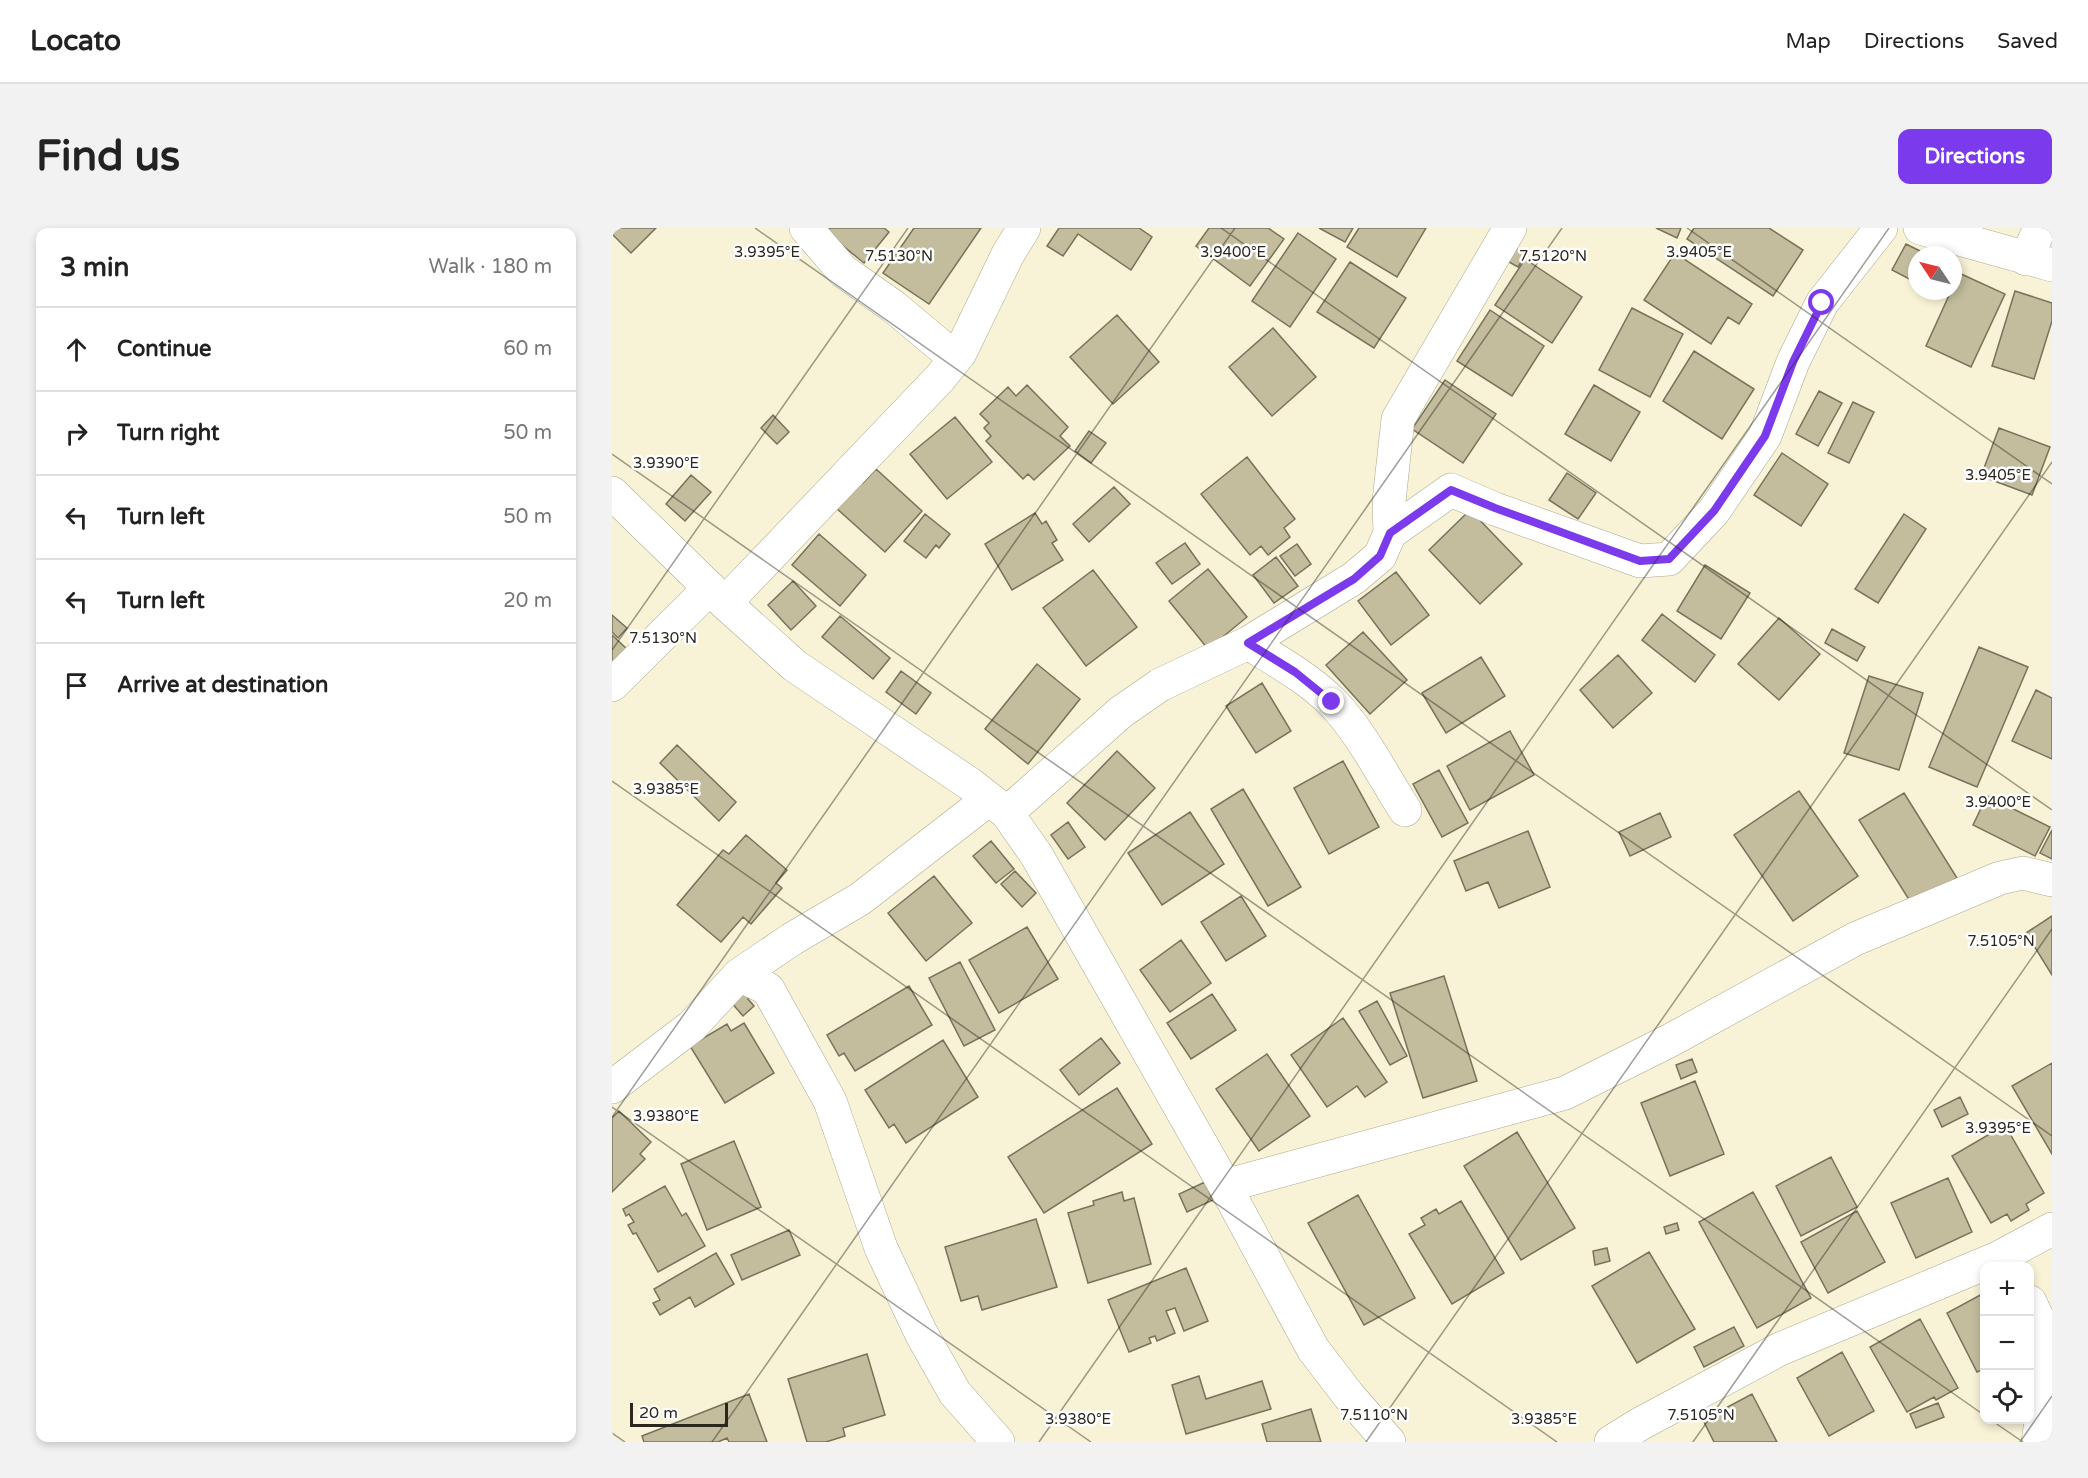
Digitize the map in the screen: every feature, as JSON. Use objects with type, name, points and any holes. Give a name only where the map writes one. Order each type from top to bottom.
[{"type":"street","points":[[806,228],[843,270],[894,307],[956,358]]},
{"type":"street","points":[[612,685],[717,595],[940,378],[956,358],[1008,254],[1024,228]]},
{"type":"street","points":[[612,1087],[692,1026],[739,975],[792,939],[860,899],[941,838],[998,806],[1160,685],[1248,643],[1354,579],[1380,556],[1390,533],[1389,501],[1398,419],[1510,228]]},
{"type":"street","points":[[1390,533],[1451,490],[1640,561],[1669,559],[1714,511],[1765,436],[1793,362],[1822,303],[1881,228]]},
{"type":"street","points":[[1920,228],[2039,262],[2040,228]]},
{"type":"street","points":[[612,493],[717,595],[795,666],[970,784],[998,806],[1037,856],[1225,1186],[1313,1349],[1348,1395],[1389,1442]]},
{"type":"street","points":[[1248,643],[1295,672],[1332,702],[1351,725],[1405,810]]},
{"type":"street","points":[[1225,1186],[1565,1093],[1669,1041],[1855,939],[2000,878],[2023,873],[2052,880]]},
{"type":"street","points":[[739,975],[768,989],[830,1101],[881,1248],[921,1332],[955,1393],[998,1442]]},
{"type":"street","points":[[2002,1262],[2052,1229]]},
{"type":"street","points":[[1611,1442],[1780,1349],[1980,1271]]},
{"type":"street","points":[[2034,1311],[2051,1347],[2042,1374],[2044,1419]]},
{"type":"building","points":[[612,228],[656,228],[631,253],[612,234]]},
{"type":"building","points":[[821,228],[884,228],[889,232],[864,263]]},
{"type":"building","points":[[914,228],[981,228],[929,304],[883,273]]},
{"type":"building","points":[[1059,228],[1139,228],[1152,237],[1131,270],[1078,234],[1063,256],[1047,246]]},
{"type":"building","points":[[1209,228],[1268,228],[1284,239],[1250,286],[1196,246]]},
{"type":"building","points":[[1319,228],[1353,228],[1345,242]]},
{"type":"building","points":[[1359,228],[1426,228],[1397,277],[1347,247]]},
{"type":"building","points":[[1656,228],[1681,228],[1677,238]]},
{"type":"building","points":[[1694,228],[1769,228],[1803,250],[1773,296],[1687,239]]},
{"type":"building","points":[[1298,233],[1336,259],[1290,327],[1252,301]]},
{"type":"building","points":[[1506,243],[1526,254],[1518,267],[1498,256]]},
{"type":"building","points":[[1906,244],[1910,246],[1908,246],[1908,278],[1892,270]]},
{"type":"building","points":[[1675,253],[1752,304],[1739,324],[1728,317],[1711,344],[1644,300]]},
{"type":"building","points":[[1525,259],[1582,297],[1552,343],[1495,305]]},
{"type":"building","points":[[1350,262],[1406,298],[1374,348],[1317,312]]},
{"type":"building","points":[[1962,274],[2005,294],[1971,367],[1926,346],[1947,300],[1962,300]]},
{"type":"building","points":[[2015,291],[2052,303],[2052,321],[2034,379],[1992,366]]},
{"type":"building","points":[[1632,308],[1683,334],[1650,397],[1599,370]]},
{"type":"building","points":[[1490,310],[1544,346],[1512,396],[1457,361]]},
{"type":"building","points":[[1117,315],[1159,362],[1113,404],[1070,357]]},
{"type":"building","points":[[1273,328],[1316,377],[1272,416],[1229,367]]},
{"type":"building","points":[[1694,351],[1754,389],[1722,439],[1663,401]]},
{"type":"building","points":[[1445,380],[1496,414],[1463,463],[1412,429]]},
{"type":"building","points":[[1027,385],[1068,427],[1060,436],[1070,446],[1034,480],[1028,474],[1023,479],[986,441],[991,436],[984,428],[989,423],[980,414],[1008,387],[1016,396]]},
{"type":"building","points":[[1594,385],[1640,412],[1611,461],[1565,434]]},
{"type":"building","points":[[1819,391],[1842,403],[1818,446],[1796,434]]},
{"type":"building","points":[[1853,402],[1874,412],[1849,463],[1828,453]]},
{"type":"building","points":[[773,415],[789,432],[777,444],[761,428]]},
{"type":"building","points":[[955,417],[992,462],[947,499],[910,454]]},
{"type":"building","points":[[1999,428],[2050,447],[2032,495],[1981,476]]},
{"type":"building","points":[[1089,431],[1106,443],[1091,463],[1075,451]]},
{"type":"building","points":[[1782,453],[1828,484],[1801,526],[1754,495]]},
{"type":"building","points":[[1247,457],[1295,519],[1284,528],[1290,537],[1268,555],[1261,546],[1250,555],[1201,494]]},
{"type":"building","points":[[876,469],[922,511],[885,552],[835,507],[860,480],[863,483]]},
{"type":"building","points":[[1567,473],[1596,493],[1578,519],[1549,500]]},
{"type":"building","points":[[691,475],[711,492],[685,521],[666,504]]},
{"type":"building","points":[[1114,487],[1130,504],[1089,542],[1073,524]]},
{"type":"building","points":[[1470,510],[1522,564],[1480,604],[1429,550]]},
{"type":"building","points":[[1035,513],[1042,524],[1046,521],[1057,540],[1052,543],[1063,560],[1012,590],[985,544]]},
{"type":"building","points":[[925,514],[950,534],[939,548],[936,545],[926,558],[904,541]]},
{"type":"building","points":[[1904,514],[1926,529],[1878,603],[1855,589]]},
{"type":"building","points":[[819,534],[866,575],[840,606],[792,565]]},
{"type":"building","points":[[1185,543],[1200,564],[1172,584],[1156,563]]},
{"type":"building","points":[[1297,544],[1311,564],[1295,576],[1280,556]]},
{"type":"building","points":[[1276,557],[1298,586],[1274,603],[1253,575]]},
{"type":"building","points":[[1705,565],[1750,593],[1721,639],[1677,611]]},
{"type":"building","points":[[1208,569],[1247,617],[1208,649],[1169,601]]},
{"type":"building","points":[[1093,570],[1137,627],[1086,666],[1043,608]]},
{"type":"building","points":[[1396,572],[1429,615],[1391,645],[1358,601]]},
{"type":"building","points":[[793,581],[816,606],[791,630],[768,605]]},
{"type":"building","points":[[1662,614],[1715,655],[1695,682],[1642,640]]},
{"type":"building","points":[[612,615],[627,628],[618,638],[612,632]]},
{"type":"building","points":[[840,616],[890,658],[873,679],[822,637]]},
{"type":"building","points":[[1779,618],[1820,654],[1779,700],[1738,664]]},
{"type":"building","points":[[1832,629],[1865,647],[1857,661],[1825,643]]},
{"type":"building","points":[[1363,632],[1407,680],[1370,714],[1326,665]]},
{"type":"building","points":[[612,635],[627,649],[612,666]]},
{"type":"building","points":[[1979,647],[2028,667],[1977,787],[1929,767]]},
{"type":"building","points":[[1618,655],[1652,693],[1613,728],[1580,690]]},
{"type":"building","points":[[1481,657],[1505,696],[1446,733],[1422,693]]},
{"type":"building","points":[[1037,664],[1080,699],[1028,764],[985,729]]},
{"type":"building","points":[[901,671],[931,693],[916,714],[886,692]]},
{"type":"building","points":[[1869,676],[1923,693],[1899,770],[1844,753]]},
{"type":"building","points":[[1262,683],[1291,731],[1256,753],[1226,706]]},
{"type":"building","points":[[2036,690],[2052,698],[2052,759],[2012,741]]},
{"type":"building","points":[[1510,731],[1534,775],[1470,810],[1447,766]]},
{"type":"building","points":[[677,745],[736,802],[719,821],[660,763]]},
{"type":"building","points":[[1117,751],[1155,788],[1105,840],[1067,803]]},
{"type":"building","points":[[1343,761],[1379,827],[1329,854],[1294,788]]},
{"type":"building","points":[[1439,770],[1468,823],[1442,837],[1413,784]]},
{"type":"building","points":[[1243,789],[1301,887],[1268,906],[1211,809]]},
{"type":"building","points":[[1799,791],[1858,876],[1793,921],[1734,835]]},
{"type":"building","points":[[1904,793],[1957,878],[1913,906],[1859,820]]},
{"type":"building","points":[[1987,796],[2050,827],[2035,856],[1973,825]]},
{"type":"building","points":[[1190,812],[1224,864],[1162,905],[1128,853]]},
{"type":"building","points":[[1660,813],[1671,837],[1630,856],[1619,832]]},
{"type":"building","points":[[1068,822],[1085,847],[1068,859],[1051,835]]},
{"type":"building","points":[[2052,830],[2052,859],[2040,853]]},
{"type":"building","points":[[1528,831],[1550,887],[1499,908],[1488,882],[1466,891],[1454,861]]},
{"type":"building","points":[[746,835],[787,870],[776,883],[782,888],[751,924],[743,917],[721,942],[677,905],[723,850],[729,854]]},
{"type":"building","points":[[991,841],[1014,869],[996,883],[973,856]]},
{"type":"building","points":[[1015,871],[1036,893],[1022,907],[1001,884]]},
{"type":"building","points":[[934,876],[972,923],[926,961],[888,913]]},
{"type":"building","points":[[1241,896],[1266,936],[1226,961],[1201,922]]},
{"type":"building","points":[[2052,916],[2052,975],[2026,933]]},
{"type":"building","points":[[1027,927],[1058,979],[999,1013],[969,960]]},
{"type":"building","points":[[1181,940],[1211,983],[1170,1012],[1140,970]]},
{"type":"building","points":[[960,962],[995,1030],[964,1046],[929,978]]},
{"type":"building","points":[[1444,976],[1477,1081],[1423,1098],[1390,993]]},
{"type":"building","points":[[909,986],[932,1025],[855,1071],[844,1053],[839,1056],[827,1035]]},
{"type":"building","points":[[744,988],[752,996],[748,999],[754,1006],[743,1016],[730,1001]]},
{"type":"building","points":[[1212,994],[1236,1030],[1191,1059],[1167,1023]]},
{"type":"building","points":[[1377,1001],[1407,1056],[1390,1065],[1359,1011]]},
{"type":"building","points":[[1343,1018],[1387,1082],[1365,1097],[1357,1086],[1327,1107],[1291,1055]]},
{"type":"building","points":[[744,1023],[774,1073],[725,1103],[690,1046],[727,1024],[731,1031]]},
{"type":"building","points":[[1101,1038],[1120,1063],[1079,1095],[1060,1070]]},
{"type":"building","points":[[943,1040],[978,1097],[906,1143],[894,1124],[889,1128],[865,1090]]},
{"type":"building","points":[[1267,1054],[1310,1116],[1259,1151],[1216,1089]]},
{"type":"building","points":[[1692,1059],[1697,1072],[1681,1079],[1676,1065]]},
{"type":"building","points":[[2052,1063],[2052,1154],[2012,1086]]},
{"type":"building","points":[[1695,1081],[1724,1154],[1670,1176],[1641,1103]]},
{"type":"building","points":[[1117,1088],[1152,1144],[1044,1213],[1008,1157]]},
{"type":"building","points":[[1960,1097],[1968,1114],[1942,1127],[1934,1110]]},
{"type":"building","points":[[619,1111],[651,1142],[640,1154],[645,1159],[612,1192],[612,1118]]},
{"type":"building","points":[[2005,1125],[2044,1193],[2026,1204],[2029,1210],[2011,1221],[2007,1214],[1991,1223],[1952,1156]]},
{"type":"building","points":[[1517,1132],[1575,1228],[1521,1260],[1464,1166]]},
{"type":"building","points":[[734,1141],[761,1207],[707,1230],[681,1164]]},
{"type":"building","points":[[1831,1157],[1857,1207],[1801,1236],[1776,1186]]},
{"type":"building","points":[[1948,1178],[1972,1232],[1916,1258],[1891,1203]]},
{"type":"building","points":[[1205,1182],[1213,1200],[1187,1212],[1179,1194]]},
{"type":"building","points":[[665,1186],[682,1216],[686,1213],[705,1246],[658,1272],[636,1233],[633,1234],[628,1225],[634,1222],[629,1214],[626,1216],[623,1209]]},
{"type":"building","points":[[1122,1192],[1124,1201],[1134,1198],[1151,1264],[1088,1283],[1068,1213],[1094,1205],[1093,1201]]},
{"type":"building","points":[[1753,1192],[1811,1298],[1757,1328],[1699,1222]]},
{"type":"building","points":[[1358,1195],[1415,1298],[1364,1325],[1308,1223]]},
{"type":"building","points":[[1461,1201],[1504,1273],[1452,1304],[1409,1234],[1425,1225],[1421,1218],[1436,1209],[1439,1214]]},
{"type":"building","points":[[1857,1211],[1885,1262],[1828,1293],[1801,1242]]},
{"type":"building","points":[[1036,1219],[1057,1287],[982,1310],[978,1296],[961,1301],[945,1247]]},
{"type":"building","points":[[1677,1223],[1679,1230],[1666,1234],[1664,1227]]},
{"type":"building","points":[[789,1230],[800,1255],[742,1280],[731,1255]]},
{"type":"building","points":[[1607,1248],[1610,1261],[1595,1265],[1593,1251]]},
{"type":"building","points":[[1649,1252],[1695,1329],[1637,1363],[1592,1286]]},
{"type":"building","points":[[716,1253],[734,1284],[695,1307],[690,1297],[660,1315],[653,1303],[660,1300],[654,1289]]},
{"type":"building","points":[[1186,1268],[1208,1321],[1184,1331],[1175,1308],[1166,1311],[1175,1333],[1157,1341],[1155,1336],[1149,1338],[1151,1343],[1129,1352],[1108,1300]]},
{"type":"building","points":[[1980,1295],[1980,1371],[1977,1372],[1947,1313]]},
{"type":"building","points":[[1920,1319],[1958,1388],[1936,1400],[1934,1397],[1907,1412],[1870,1347]]},
{"type":"building","points":[[1734,1327],[1744,1346],[1704,1367],[1694,1347]]},
{"type":"building","points":[[1842,1352],[1874,1411],[1829,1436],[1797,1378]]},
{"type":"building","points":[[867,1354],[885,1415],[843,1428],[845,1436],[826,1442],[807,1442],[788,1379]]},
{"type":"building","points":[[1199,1376],[1206,1399],[1262,1381],[1271,1409],[1186,1434],[1172,1385]]},
{"type":"building","points":[[749,1394],[767,1442],[729,1442],[727,1438],[718,1442],[644,1442],[642,1436]]},
{"type":"building","points":[[1752,1394],[1777,1442],[1714,1442],[1703,1420]]},
{"type":"building","points":[[1938,1403],[1944,1417],[1916,1428],[1910,1414]]},
{"type":"building","points":[[1311,1409],[1321,1442],[1267,1442],[1262,1424]]},
{"type":"route","points":[[1332,702],[1295,672],[1248,643],[1354,579],[1380,556],[1390,533],[1451,490],[1640,561],[1669,559],[1714,511],[1765,436],[1793,362],[1822,303]]}]
